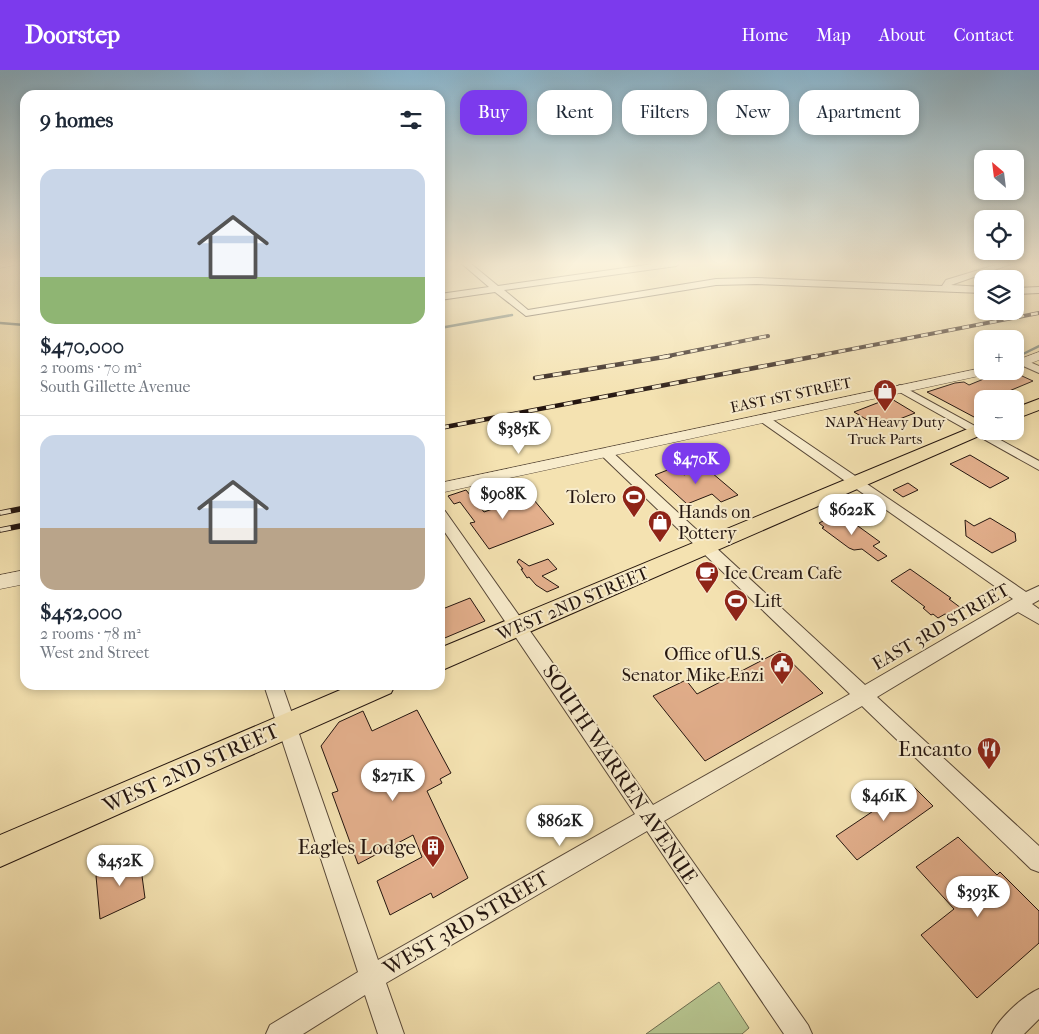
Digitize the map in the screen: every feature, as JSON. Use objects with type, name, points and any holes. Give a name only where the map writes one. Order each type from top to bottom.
[{"type":"main road","points":[[1024,410],[1039,404]]},
{"type":"main road","name":"WEST 2ND STREET","points":[[445,658],[974,431]]},
{"type":"main road","name":"WEST 2ND STREET","points":[[0,851],[370,690]]},
{"type":"street","points":[[520,308],[526,313],[557,308]]},
{"type":"street","points":[[1024,362],[1039,356]]},
{"type":"street","points":[[1024,365],[1039,370]]},
{"type":"street","name":"EAST 1ST STREET","points":[[445,487],[974,373]]},
{"type":"street","points":[[900,388],[974,426]]},
{"type":"street","points":[[764,418],[1028,599],[1039,618]]},
{"type":"street","points":[[997,440],[1039,466]]},
{"type":"street","points":[[605,452],[1039,861]]},
{"type":"street","name":"SOUTH WARREN AVENUE","points":[[445,521],[648,818],[799,1034]]},
{"type":"street","points":[[0,582],[20,578]]},
{"type":"street","name":"EAST 3RD STREET","points":[[863,695],[1028,599]]},
{"type":"street","points":[[275,690],[391,1034]]},
{"type":"street","name":"WEST 3RD STREET","points":[[279,1034],[372,977],[863,695]]},
{"type":"street","points":[[1005,1034],[1039,1002]]},
{"type":"green space","points":[[719,982],[749,1028],[742,1034],[646,1034]]},
{"type":"building","points":[[1024,377],[1033,381],[1012,390],[974,390],[974,417],[927,392],[955,383],[964,382],[969,385],[981,380],[1024,380]]},
{"type":"building","name":"NAPA Heavy Duty Truck Parts","points":[[890,398],[915,413],[879,427],[854,412]]},
{"type":"building","points":[[970,455],[1009,478],[990,488],[950,464]]},
{"type":"building","points":[[675,467],[684,475],[705,467],[738,495],[721,502],[712,494],[687,504],[655,475]]},
{"type":"building","points":[[908,483],[918,490],[903,497],[893,490]]},
{"type":"building","points":[[466,490],[484,512],[498,507],[502,512],[534,500],[554,524],[489,549],[470,523],[475,522],[460,502],[454,504],[448,496]]},
{"type":"building","points":[[840,513],[880,542],[873,546],[887,556],[878,561],[862,549],[854,550],[849,548],[822,528],[824,527],[819,523]]},
{"type":"building","points":[[990,518],[1015,533],[1016,541],[992,553],[966,536],[965,520],[974,526]]},
{"type":"building","points":[[519,559],[529,566],[548,559],[557,569],[542,576],[559,587],[547,592],[536,585],[529,577],[527,578],[521,569],[523,569],[517,562]]},
{"type":"building","points":[[910,569],[951,598],[949,599],[961,608],[938,618],[933,614],[931,615],[923,608],[925,607],[891,581]]},
{"type":"building","points":[[470,598],[485,621],[445,638],[445,608]]},
{"type":"building","points":[[780,651],[823,693],[705,761],[653,696],[686,680],[697,694]]},
{"type":"building","points":[[417,710],[451,773],[440,779],[442,783],[427,791],[468,878],[433,898],[431,893],[390,915],[377,881],[422,857],[413,835],[358,864],[332,793],[338,791],[321,746],[339,722],[363,711],[372,731]]},
{"type":"building","points":[[912,785],[933,806],[857,860],[836,836]]},
{"type":"building","points":[[958,837],[997,875],[1000,872],[1039,911],[1039,943],[977,998],[921,935],[954,909],[916,867]]},
{"type":"building","points":[[139,854],[145,898],[100,919],[96,876]]},
{"type":"waterway","points":[[445,327],[512,315]]},
{"type":"waterway","points":[[0,323],[20,325]]},
{"type":"waterway","points":[[1024,354],[1039,346]]},
{"type":"railway","points":[[811,357],[1039,313]]},
{"type":"railway","points":[[663,357],[768,336]]},
{"type":"railway","points":[[535,378],[670,356]]},
{"type":"railway","points":[[445,427],[817,356]]},
{"type":"railway","points":[[0,513],[20,509]]},
{"type":"railway","points":[[0,530],[20,526]]},
{"type":"place","name":"NAPA Heavy Duty Truck Parts","points":[[885,412]]},
{"type":"place","name":"Tolero","points":[[634,518]]},
{"type":"place","name":"Hands on Pottery","points":[[660,543]]},
{"type":"place","name":"Ice Cream Cafe","points":[[707,594]]},
{"type":"place","name":"Lift","points":[[736,622]]},
{"type":"place","name":"Office of U.S. Senator Mike Enzi","points":[[782,685]]},
{"type":"place","name":"Encanto","points":[[989,770]]},
{"type":"place","name":"Eagles Lodge","points":[[433,868]]}]
